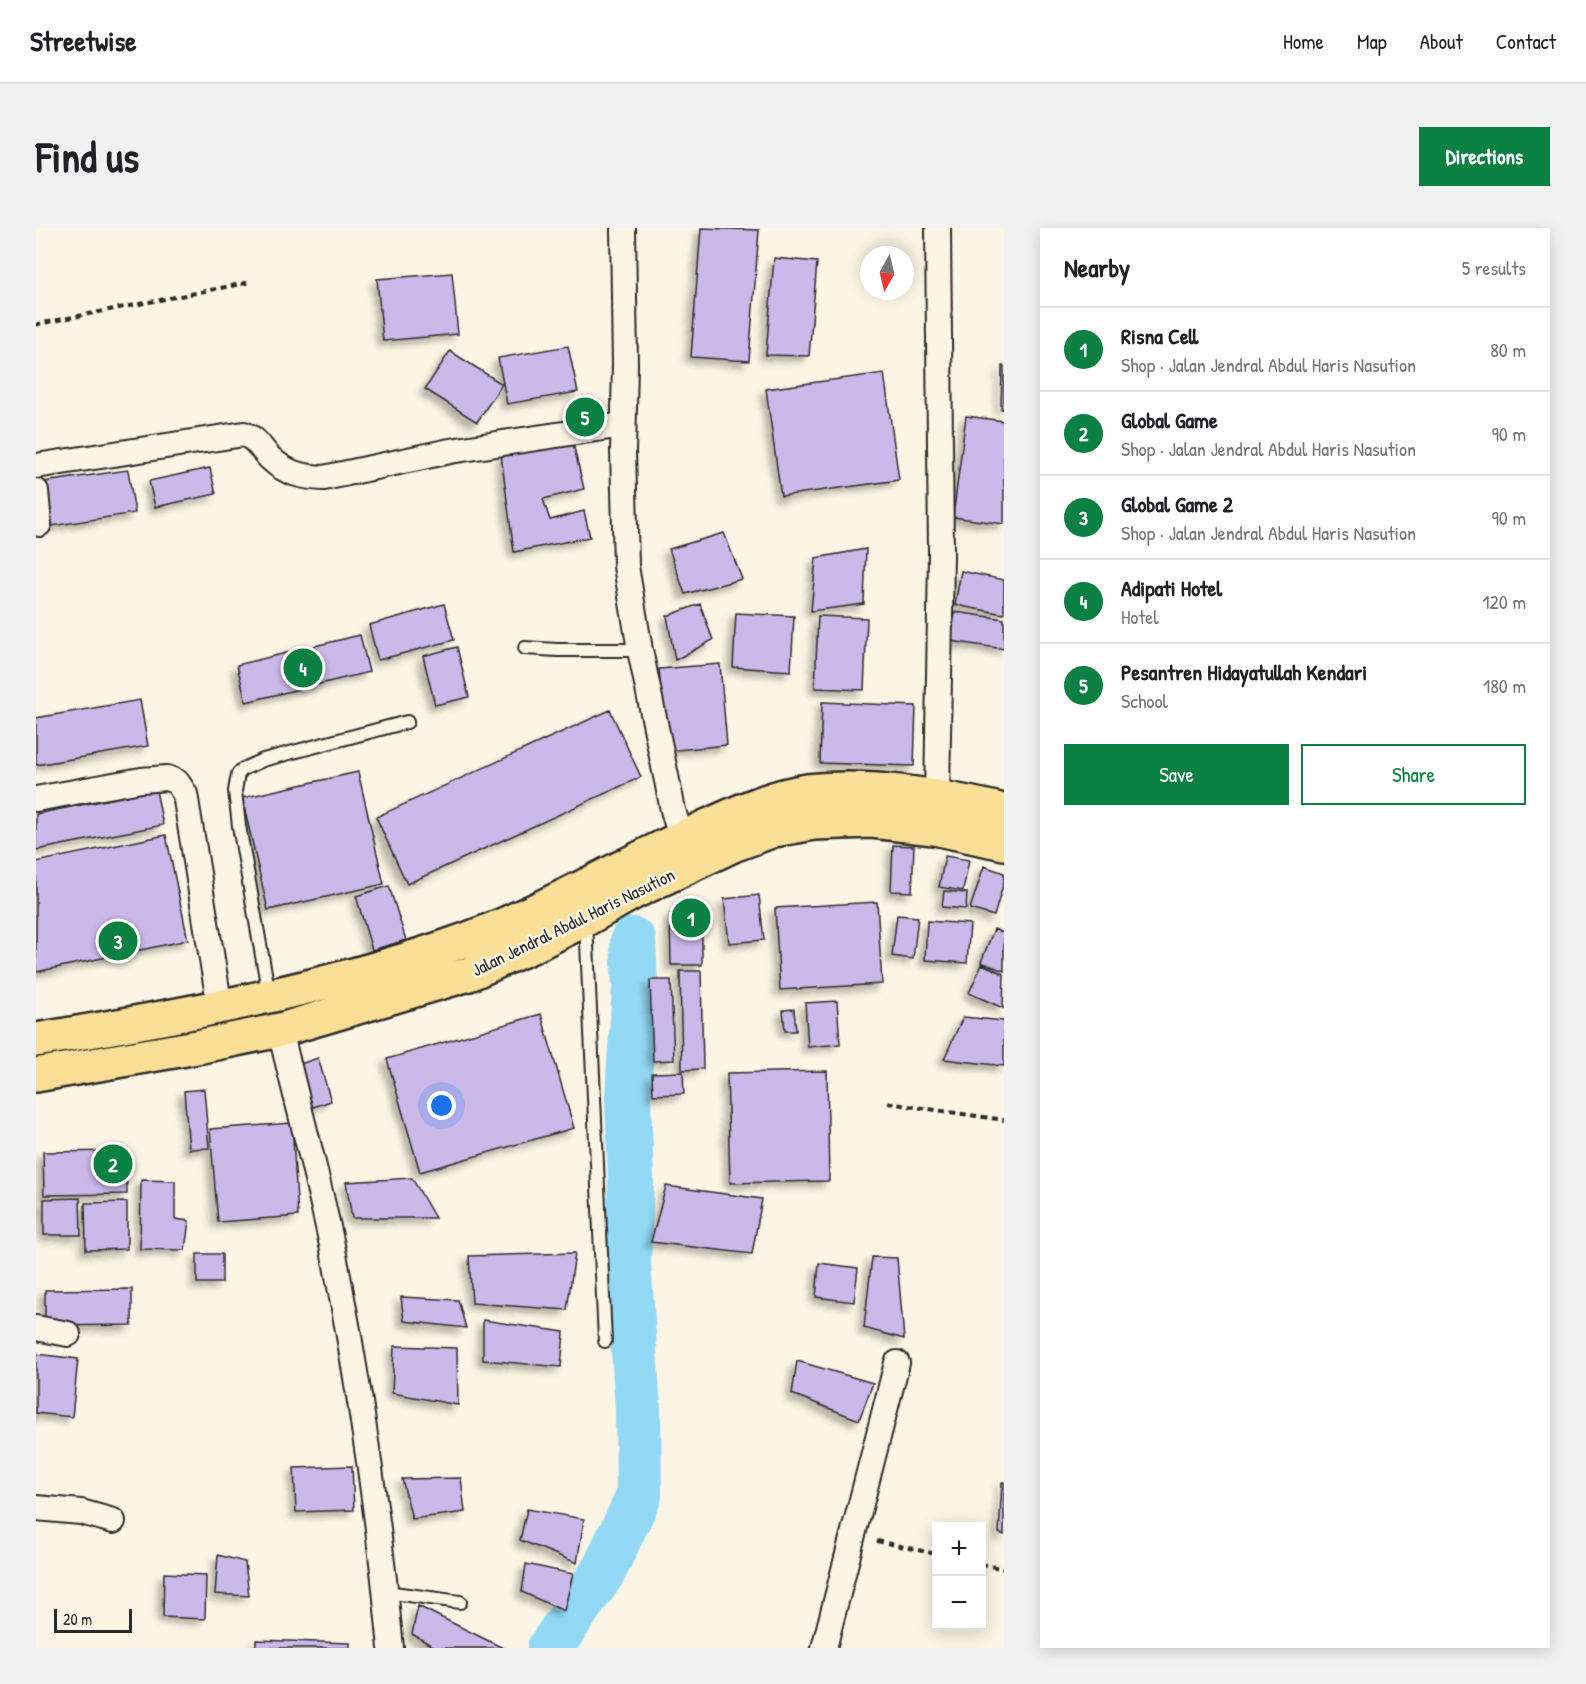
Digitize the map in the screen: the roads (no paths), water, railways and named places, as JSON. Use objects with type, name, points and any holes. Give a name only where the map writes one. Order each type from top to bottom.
[{"type":"highway","name":"Jalan Jendral Abdul Haris Nasution","points":[[49,1073],[280,1030],[469,974],[586,920],[634,892],[689,850],[770,801],[805,792],[862,788],[937,797],[1004,811]]},
{"type":"highway","name":"Jalan Jendral Abdul Haris Nasution","points":[[46,1038],[220,1008],[392,965],[502,926],[689,850],[733,845],[774,830],[814,823],[872,821],[923,827],[1004,843]]},
{"type":"highway","points":[[46,1038],[49,1073]]},
{"type":"street","points":[[623,228],[626,566],[640,650],[673,810],[689,850]]},
{"type":"street","points":[[937,797],[941,554],[938,228]]},
{"type":"street","points":[[36,466],[243,434],[251,436],[271,459],[293,474],[324,478],[450,451],[623,425]]},
{"type":"street","points":[[36,491],[39,524]]},
{"type":"street","points":[[36,799],[141,780],[167,778],[177,782],[185,794],[220,1008]]},
{"type":"street","points":[[280,1030],[334,1258],[354,1360],[374,1492],[391,1648]]},
{"type":"street","points":[[36,1328],[68,1334]]},
{"type":"street","points":[[824,1648],[897,1363]]},
{"type":"street","points":[[36,1508],[81,1512],[113,1521]]},
{"type":"lane","points":[[525,648],[640,650]]},
{"type":"lane","points":[[269,996],[238,826],[235,790],[238,774],[243,769],[263,760],[407,722]]},
{"type":"lane","points":[[586,920],[605,1341]]},
{"type":"lane","points":[[386,1592],[460,1602]]},
{"type":"waterway","points":[[550,1648],[603,1572],[639,1496],[638,1409],[628,1261],[631,1180],[628,1097],[635,987],[633,940]]},
{"type":"place","name":"Pesantren Hidayatullah Kendari","points":[[585,417]]},
{"type":"place","name":"Adipati Hotel","points":[[303,668]]},
{"type":"place","name":"Risna Cell","points":[[691,918]]},
{"type":"place","name":"Global Game 2","points":[[118,941]]},
{"type":"place","name":"Global Game","points":[[113,1164]]}]
